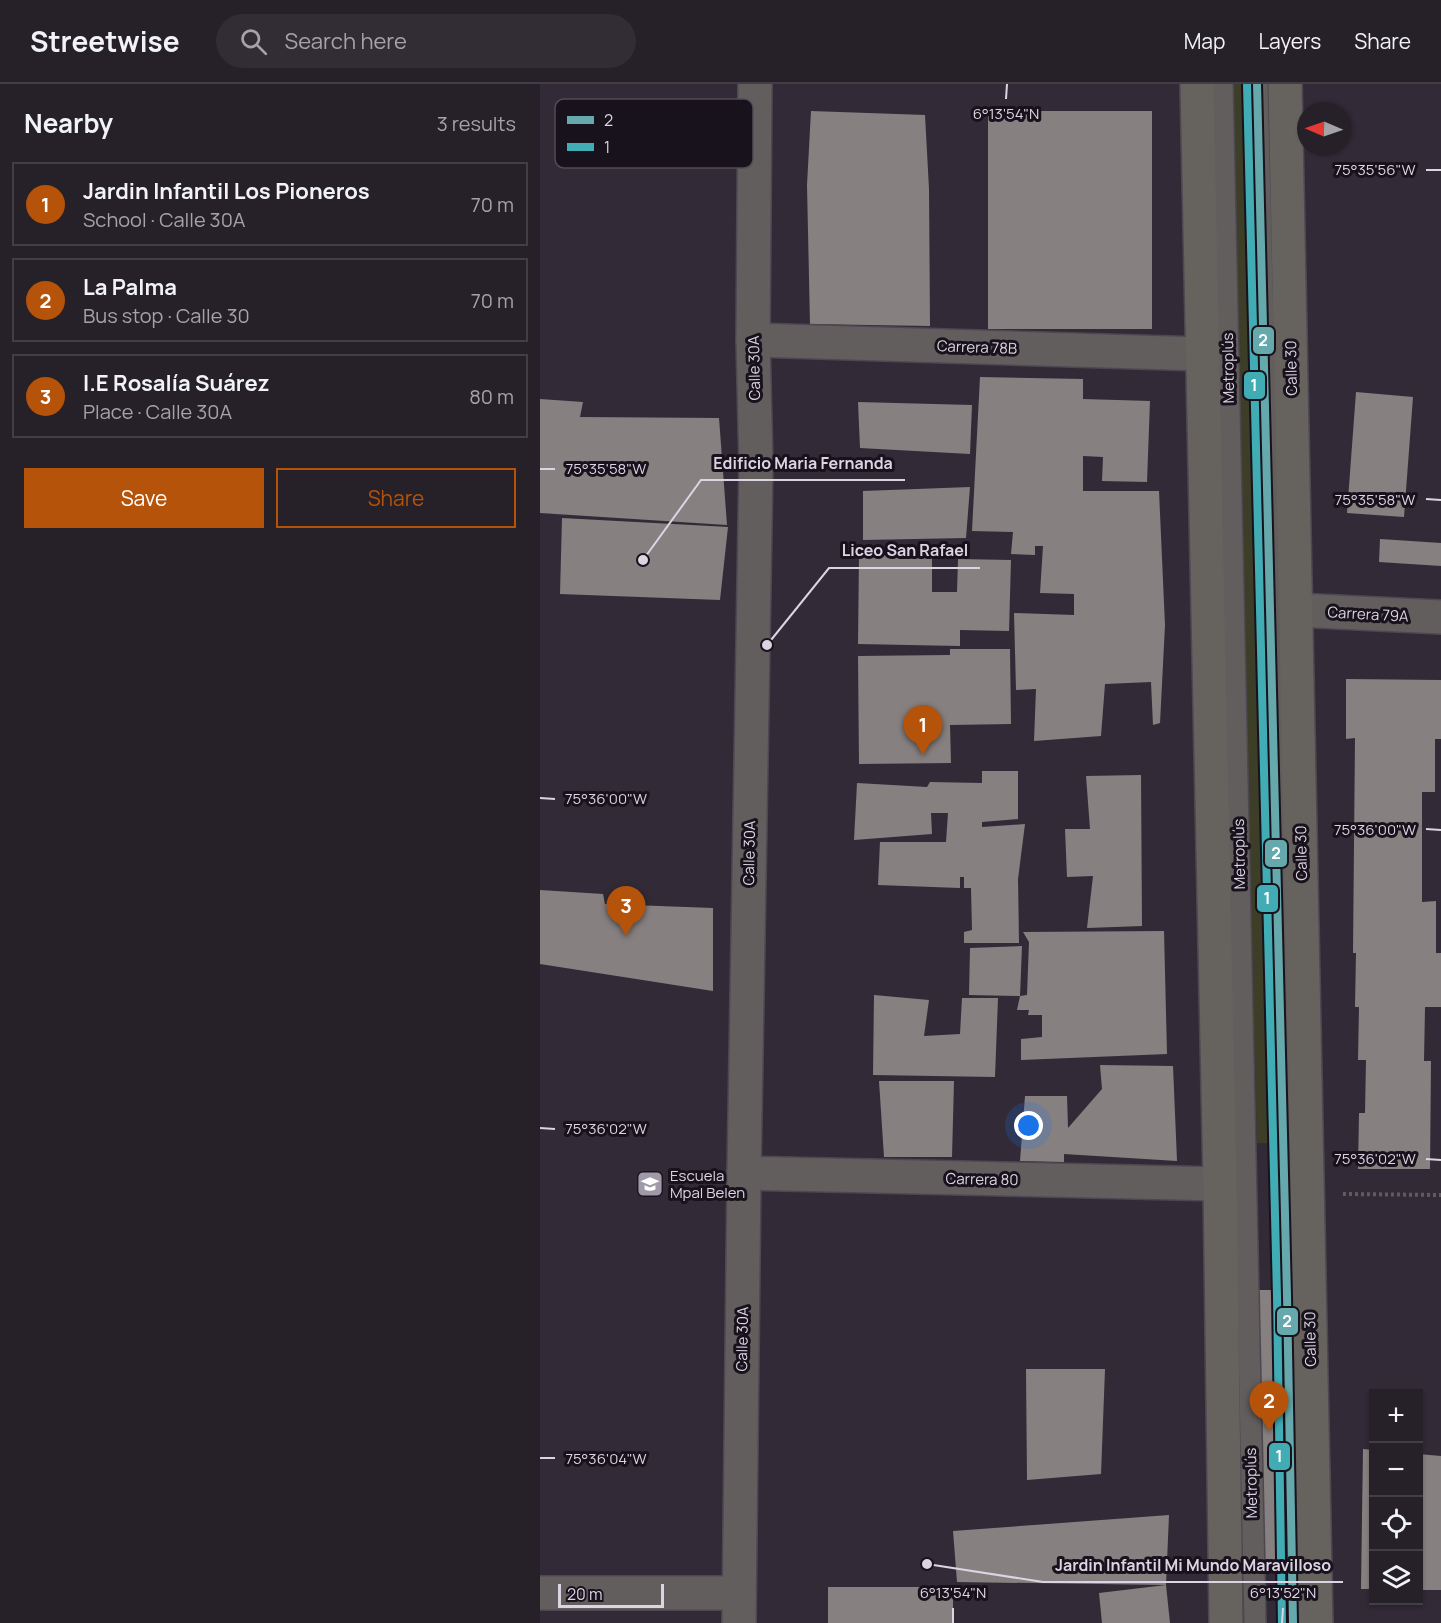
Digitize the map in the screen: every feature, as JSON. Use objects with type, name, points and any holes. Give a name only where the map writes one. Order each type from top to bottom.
[{"type":"main road","points":[[1197,84],[1220,1184],[1226,1623]]},
{"type":"main road","name":"Calle 30","points":[[1285,84],[1316,1623]]},
{"type":"street","name":"Calle 30A","points":[[739,1608],[756,465],[753,340],[755,84]]},
{"type":"street","name":"Carrera 78B","points":[[753,340],[1202,354]]},
{"type":"street","name":"Carrera 79A","points":[[1296,610],[1441,617]]},
{"type":"street","name":"Carrera 80","points":[[744,1173],[1220,1184]]},
{"type":"street","points":[[540,1593],[739,1608]]},
{"type":"lane","name":"Metroplús","points":[[1222,84],[1255,1623]]},
{"type":"lane","points":[[1257,84],[1293,1623]]},
{"type":"path","points":[[1340,1194],[1441,1195]]},
{"type":"green space","points":[[1229,84],[1248,84],[1277,1143],[1257,1143]]},
{"type":"building","points":[[811,111],[925,115],[929,189],[930,326],[810,324],[807,185]]},
{"type":"building","points":[[988,111],[1152,111],[1152,329],[988,329]]},
{"type":"building","points":[[980,377],[1083,379],[1083,399],[1150,401],[1147,482],[1102,481],[1103,457],[1083,456],[1083,491],[1159,491],[1165,625],[1160,723],[1153,725],[1151,682],[1105,684],[1101,736],[1034,741],[1036,689],[1016,690],[1014,613],[1074,615],[1074,594],[1040,593],[1043,546],[1035,546],[1035,555],[1011,554],[1013,532],[972,531]]},
{"type":"building","points":[[1356,392],[1413,397],[1404,517],[1347,513]]},
{"type":"building","points":[[540,399],[583,402],[580,417],[719,418],[727,525],[540,513]]},
{"type":"building","points":[[858,402],[972,405],[970,454],[860,448]]},
{"type":"building","points":[[970,487],[966,538],[863,540],[863,491]]},
{"type":"building","points":[[562,518],[728,527],[720,600],[560,594]]},
{"type":"building","points":[[1380,539],[1441,543],[1441,566],[1379,562]]},
{"type":"building","points":[[859,554],[932,556],[932,592],[957,592],[958,559],[1011,560],[1009,631],[960,630],[960,646],[858,644]]},
{"type":"building","points":[[950,649],[1010,649],[1011,724],[950,725],[951,763],[859,764],[858,656],[950,655]]},
{"type":"building","points":[[1346,679],[1441,680],[1441,739],[1435,739],[1435,792],[1422,792],[1422,902],[1436,901],[1436,953],[1441,953],[1441,1007],[1425,1007],[1424,1061],[1431,1061],[1430,1169],[1358,1169],[1359,1113],[1365,1113],[1366,1060],[1358,1060],[1359,1007],[1355,1007],[1356,953],[1353,953],[1355,738],[1346,739]]},
{"type":"building","points":[[982,771],[1018,771],[1018,819],[982,822],[982,827],[1025,824],[1018,879],[1019,943],[964,943],[964,932],[972,930],[971,888],[964,888],[964,877],[960,877],[960,888],[878,885],[880,842],[946,842],[948,813],[931,813],[932,834],[854,840],[857,783],[927,787],[930,782],[982,783]]},
{"type":"building","points":[[1141,775],[1142,926],[1087,928],[1093,876],[1067,877],[1065,829],[1090,829],[1086,776]]},
{"type":"building","points":[[540,890],[603,894],[605,904],[713,908],[713,991],[540,964]]},
{"type":"building","points":[[1164,931],[1167,1054],[1021,1060],[1021,1039],[1042,1037],[1042,1015],[1028,1015],[1029,1010],[1017,1010],[1020,996],[1027,995],[1029,942],[1023,932]]},
{"type":"building","points":[[1022,946],[1020,996],[969,995],[970,948]]},
{"type":"building","points":[[874,995],[929,1000],[924,1036],[960,1034],[962,998],[998,998],[995,1077],[873,1075]]},
{"type":"building","points":[[1100,1065],[1173,1066],[1177,1161],[1064,1154],[1064,1162],[1020,1161],[1025,1096],[1067,1096],[1068,1128],[1102,1089]]},
{"type":"building","points":[[879,1081],[954,1081],[952,1157],[884,1157]]},
{"type":"building","points":[[1254,1290],[1279,1290],[1284,1572],[1259,1573]]},
{"type":"building","points":[[1026,1369],[1105,1369],[1101,1474],[1027,1480]]},
{"type":"building","points":[[1363,1449],[1369,1450],[1369,1589],[1361,1589]]},
{"type":"building","points":[[1423,1454],[1441,1456],[1441,1590],[1423,1590]]},
{"type":"building","points":[[1169,1515],[1166,1585],[957,1582],[953,1531]]},
{"type":"building","points":[[1166,1585],[1170,1623],[1102,1623],[1099,1593]]},
{"type":"building","points":[[828,1587],[953,1587],[953,1623],[828,1623]]},
{"type":"transit line","name":"1","points":[[1247,84],[1277,1296],[1282,1623]]},
{"type":"transit line","name":"2","points":[[1257,84],[1293,1623]]},
{"type":"place","name":"Edificio Maria Fernanda","points":[[643,560]]},
{"type":"place","name":"Liceo San Rafael","points":[[767,645]]},
{"type":"place","name":"Jardin Infantil Los Pioneros","points":[[923,755]]},
{"type":"place","name":"I.E Rosalía Suárez","points":[[626,936]]},
{"type":"place","name":"Escuela Mpal Belen","points":[[650,1184]]},
{"type":"place","name":"La Palma","points":[[1269,1431]]},
{"type":"place","name":"Jardin Infantil Mi Mundo Maravilloso","points":[[927,1564]]}]
